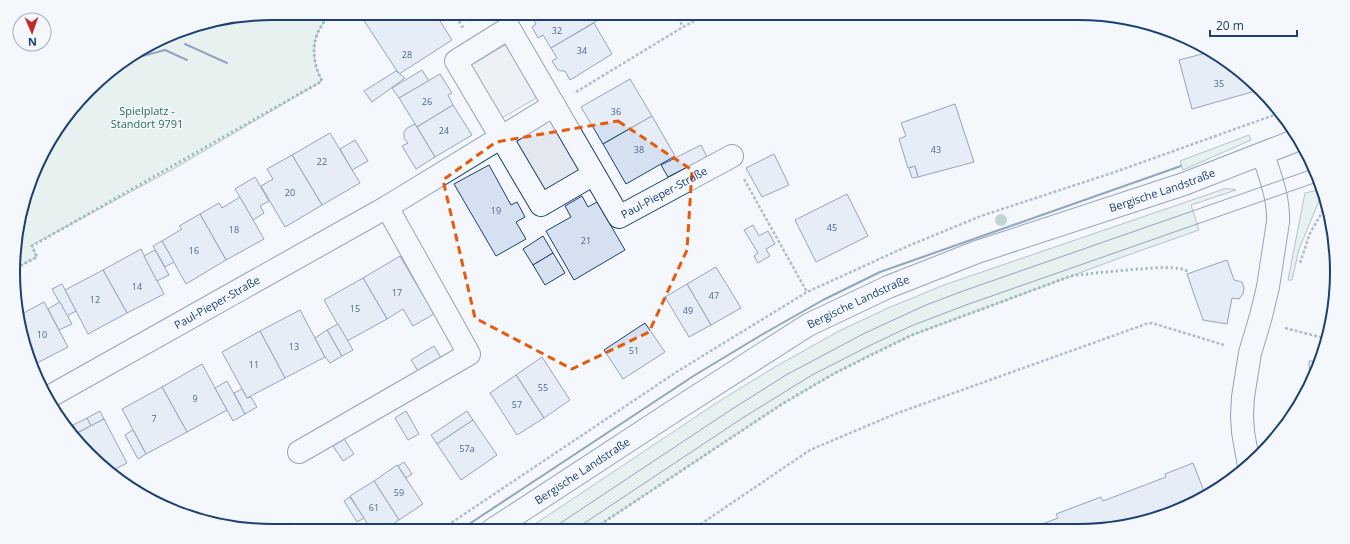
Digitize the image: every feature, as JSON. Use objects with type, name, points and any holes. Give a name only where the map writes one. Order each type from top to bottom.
[{"type":"street","name":"Paul-Pieper-Straße","points":[[594,174],[541,205],[500,138],[456,61],[509,28],[554,105],[619,217],[732,156]]},
{"type":"street","name":"Paul-Pieper-Straße","points":[[52,395],[387,207],[554,105]]},
{"type":"street","name":"Bergische Landstraße","points":[[501,524],[680,407],[808,326],[888,288],[977,252],[1184,184],[1293,141]]},
{"type":"street","points":[[1248,457],[1243,432],[1243,397],[1250,353],[1262,316],[1268,287],[1278,213],[1273,184],[1263,154]]},
{"type":"street","points":[[299,452],[469,354],[387,207]]},
{"type":"path","points":[[680,20],[683,27]]},
{"type":"path","points":[[554,105],[696,20]]},
{"type":"path","points":[[732,156],[806,292]]},
{"type":"path","points":[[1262,316],[1281,327],[1321,338]]},
{"type":"path","points":[[701,524],[810,450],[895,414],[1146,324],[1152,323],[1250,353]]},
{"type":"highlighted area","points":[[618,121],[692,170],[687,250],[649,332],[572,369],[475,318],[443,180],[496,142]]},
{"type":"green space","name":"Spielplatz - Standort 9791","points":[[272,20],[325,20],[318,32],[314,46],[315,60],[322,81],[175,168],[32,245],[37,257],[20,266],[22,239],[25,223],[33,191],[39,176],[62,132],[72,119],[94,94],[119,72],[146,54],[191,33],[239,22]]},
{"type":"green space","points":[[1249,135],[1251,140],[1183,170],[1180,161]]},
{"type":"green space","points":[[1224,189],[1236,190],[1191,205],[1199,230],[912,335],[835,373],[782,404],[601,524],[535,524],[721,400],[775,367],[839,331],[888,308],[944,285]]},
{"type":"green space","points":[[1317,190],[1319,200],[1299,249],[1292,280],[1288,280],[1305,193]]},
{"type":"shaded area","points":[[507,44],[538,97],[500,119],[469,66]]},
{"type":"shaded area","points":[[550,119],[581,172],[543,194],[512,141]]},
{"type":"building","points":[[364,20],[439,20],[452,40],[399,74]]},
{"type":"building","points":[[534,20],[598,20],[551,48],[543,35],[538,38],[532,27],[536,24]]},
{"type":"building","points":[[594,23],[612,54],[570,80],[565,71],[557,69],[552,61],[557,58],[551,48]]},
{"type":"building","points":[[1203,54],[1218,62],[1253,92],[1192,109],[1179,60]]},
{"type":"building","points":[[422,70],[429,81],[399,98],[392,88]]},
{"type":"building","points":[[396,71],[405,78],[372,102],[364,91]]},
{"type":"building","points":[[440,74],[452,93],[448,95],[453,105],[417,127],[399,98]]},
{"type":"building","points":[[630,79],[652,116],[603,144],[581,107]]},
{"type":"building","points":[[955,104],[974,162],[918,177],[915,166],[908,168],[899,139],[906,136],[901,123]]},
{"type":"building","points":[[453,105],[472,135],[435,157],[417,127]]},
{"type":"building","points":[[652,116],[675,156],[626,184],[603,144]]},
{"type":"building","points":[[415,124],[435,157],[416,169],[402,146],[408,143],[404,138],[404,132],[407,128]]},
{"type":"building","points":[[330,133],[360,183],[322,205],[292,155]]},
{"type":"building","points":[[355,140],[368,161],[352,170],[340,149]]},
{"type":"building","points":[[701,145],[707,157],[668,177],[661,165]]},
{"type":"building","points":[[774,154],[789,185],[762,197],[746,168]]},
{"type":"building","points":[[292,155],[322,205],[285,227],[261,186],[273,179],[267,169]]},
{"type":"building","points":[[489,165],[511,205],[517,202],[525,217],[516,222],[526,239],[496,256],[454,184]]},
{"type":"building","points":[[915,166],[918,177],[912,178],[909,168]]},
{"type":"building","points":[[255,177],[269,201],[260,206],[264,213],[253,220],[235,189]]},
{"type":"building","points":[[847,194],[868,236],[816,262],[795,220]]},
{"type":"building","points":[[582,196],[588,207],[597,202],[625,250],[574,280],[546,231],[571,217],[565,206]]},
{"type":"building","points":[[240,197],[264,239],[226,260],[200,214],[219,203],[222,208]]},
{"type":"building","points":[[200,214],[226,260],[186,284],[162,241],[182,229],[179,226]]},
{"type":"building","points":[[753,225],[759,236],[768,231],[775,244],[766,249],[770,256],[758,263],[754,256],[758,253],[744,230]]},
{"type":"building","points":[[543,236],[553,253],[533,265],[523,249]]},
{"type":"building","points":[[162,241],[174,262],[165,267],[153,246]]},
{"type":"building","points":[[141,249],[164,294],[127,313],[103,270]]},
{"type":"building","points":[[155,250],[169,275],[157,281],[144,256]]},
{"type":"building","points":[[553,253],[565,273],[545,285],[533,265]]},
{"type":"building","points":[[400,256],[434,314],[413,326],[403,309],[387,319],[363,278]]},
{"type":"building","points":[[1227,260],[1234,280],[1242,282],[1244,288],[1243,294],[1239,299],[1232,298],[1227,324],[1203,320],[1187,274]]},
{"type":"building","points":[[716,267],[741,308],[711,325],[687,284]]},
{"type":"building","points":[[103,270],[127,313],[88,334],[65,290]]},
{"type":"building","points":[[363,278],[387,319],[347,341],[324,300]]},
{"type":"building","points":[[62,284],[76,311],[67,316],[52,289]]},
{"type":"building","points":[[687,284],[711,325],[689,337],[665,297]]},
{"type":"building","points":[[44,302],[68,347],[37,363],[33,353],[24,313]]},
{"type":"building","points":[[60,302],[72,324],[59,330],[48,309]]},
{"type":"building","points":[[300,310],[325,357],[285,378],[260,331]]},
{"type":"building","points":[[645,323],[665,352],[623,379],[604,350]]},
{"type":"building","points":[[338,324],[353,350],[342,356],[327,330]]},
{"type":"building","points":[[327,330],[342,356],[330,363],[325,357],[315,338]]},
{"type":"building","points":[[260,331],[285,378],[247,398],[222,352]]},
{"type":"building","points":[[434,346],[443,361],[420,374],[411,360]]},
{"type":"building","points":[[542,357],[570,400],[544,418],[516,375]]},
{"type":"building","points":[[1309,361],[1314,361],[1311,368],[1309,371]]},
{"type":"building","points":[[202,364],[227,410],[187,432],[162,387]]},
{"type":"building","points":[[516,375],[544,418],[517,435],[490,393]]},
{"type":"building","points":[[227,381],[245,414],[233,421],[215,388]]},
{"type":"building","points":[[162,387],[187,432],[146,454],[122,409]]},
{"type":"building","points":[[242,389],[247,398],[251,397],[257,407],[245,414],[234,393]]},
{"type":"building","points":[[100,411],[104,419],[91,426],[87,418]]},
{"type":"building","points":[[406,411],[419,434],[408,440],[395,418]]},
{"type":"building","points":[[467,411],[473,420],[437,444],[431,435]]},
{"type":"building","points":[[87,418],[91,426],[78,432],[73,425]]},
{"type":"building","points":[[104,419],[127,463],[115,469],[94,450],[78,432]]},
{"type":"building","points":[[473,420],[497,455],[461,480],[437,444]]},
{"type":"building","points":[[133,430],[146,454],[138,459],[125,435]]},
{"type":"building","points":[[344,439],[354,454],[343,461],[333,446]]},
{"type":"building","points":[[404,462],[412,474],[406,478],[398,466]]},
{"type":"building","points":[[1193,463],[1204,490],[1159,511],[1127,519],[1111,522],[1078,524],[1042,524],[1058,518],[1056,514],[1101,497],[1103,501],[1166,477],[1165,474]]},
{"type":"building","points":[[397,465],[423,504],[399,520],[374,481]]},
{"type":"building","points":[[374,481],[399,520],[393,524],[368,524],[350,496]]},
{"type":"building","points":[[350,497],[364,518],[357,522],[344,501]]},
{"type":"tram line","points":[[559,524],[786,375],[865,333],[926,305],[963,291],[1308,171]]},
{"type":"tram line","points":[[583,524],[741,419],[812,375],[911,326],[966,305],[1314,183]]},
{"type":"hedge","points":[[20,266],[37,257],[32,246],[322,81],[315,60],[314,46],[318,32],[325,20]]},
{"type":"hedge","points":[[458,20],[463,28]]},
{"type":"hedge","points":[[601,524],[782,404],[835,373],[912,335],[1071,276],[1151,268],[1174,268],[1186,270],[1187,274]]},
{"type":"wall","points":[[185,44],[227,63]]},
{"type":"wall","points":[[142,56],[165,50],[187,60]]},
{"type":"wall","points":[[469,524],[695,375],[823,300],[880,272],[1181,166]]}]
